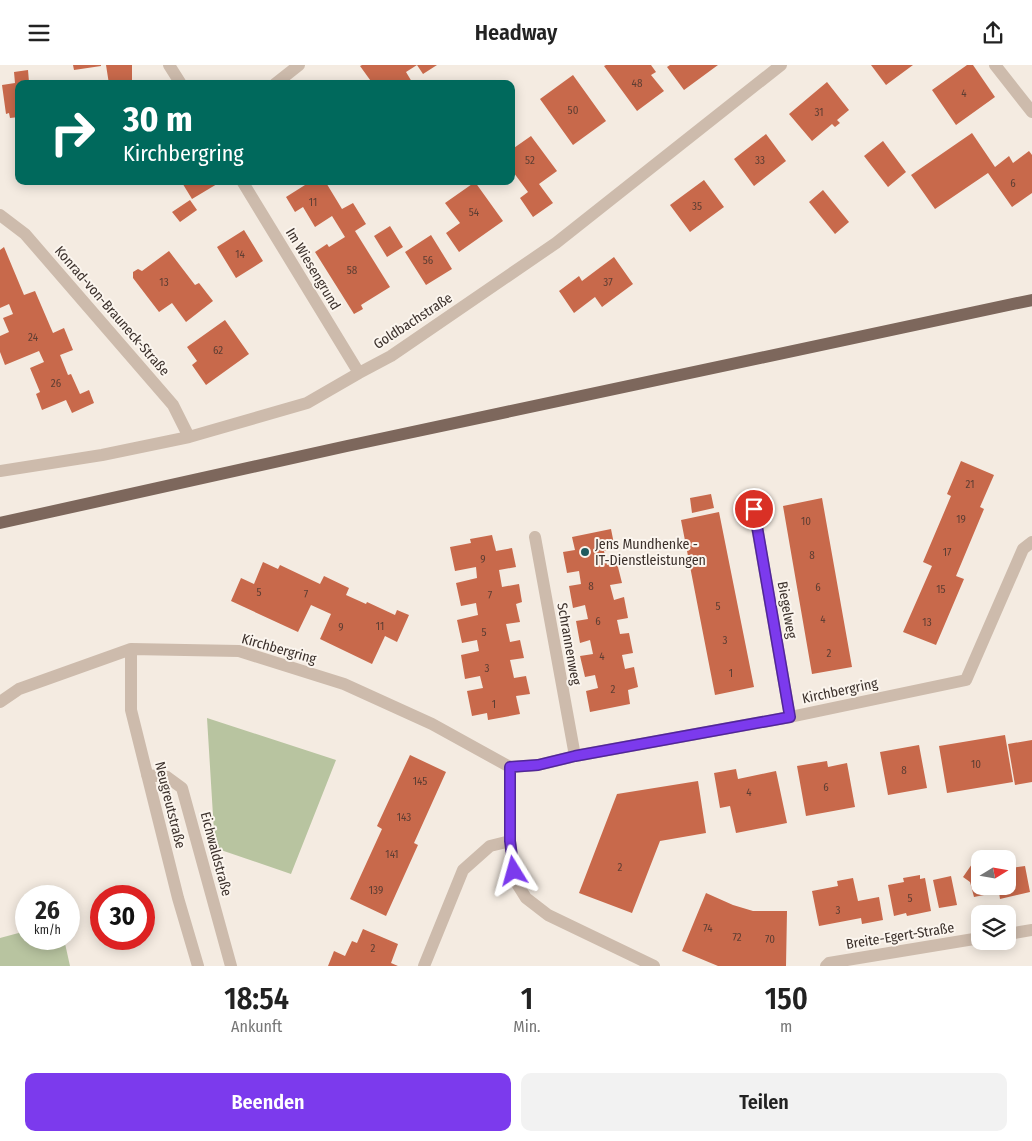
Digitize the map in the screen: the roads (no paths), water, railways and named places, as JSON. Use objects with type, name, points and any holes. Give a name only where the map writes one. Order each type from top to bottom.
[{"type":"main road","points":[[0,523],[356,444],[1032,300]]},
{"type":"street","points":[[169,65],[178,80]]},
{"type":"street","points":[[280,80],[300,65]]},
{"type":"street","name":"Goldbachstraße","points":[[0,471],[102,455],[188,437],[307,403],[391,356],[556,243],[781,65]]},
{"type":"street","points":[[995,65],[1032,113]]},
{"type":"street","name":"Im Wiesengrund","points":[[244,185],[359,373]]},
{"type":"street","name":"Konrad-von-Brauneck-Straße","points":[[0,215],[25,234],[173,405],[188,437]]},
{"type":"street","name":"Biegelweg","points":[[754,509],[790,717]]},
{"type":"street","name":"Schrannenweg","points":[[535,537],[575,756]]},
{"type":"street","name":"Kirchbergring","points":[[0,702],[19,689],[131,649],[240,651],[344,684],[432,724],[510,767],[538,765],[575,756],[790,717],[966,680],[1023,549],[1032,541]]},
{"type":"street","name":"Neugreutstraße","points":[[131,649],[131,711],[198,966]]},
{"type":"street","points":[[510,767],[510,841],[516,882],[526,898],[548,915],[654,966]]},
{"type":"street","name":"Eichwaldstraße","points":[[147,775],[167,777],[182,788],[231,966]]},
{"type":"street","points":[[424,966],[463,870],[490,846],[510,841]]},
{"type":"street","points":[[1016,933],[1032,931]]},
{"type":"street","name":"Breite-Egert-Straße","points":[[826,966],[829,963],[875,954],[971,939]]},
{"type":"place","name":"Jens Mundhenke - IT-Dienstleistungen","points":[[585,552]]}]
